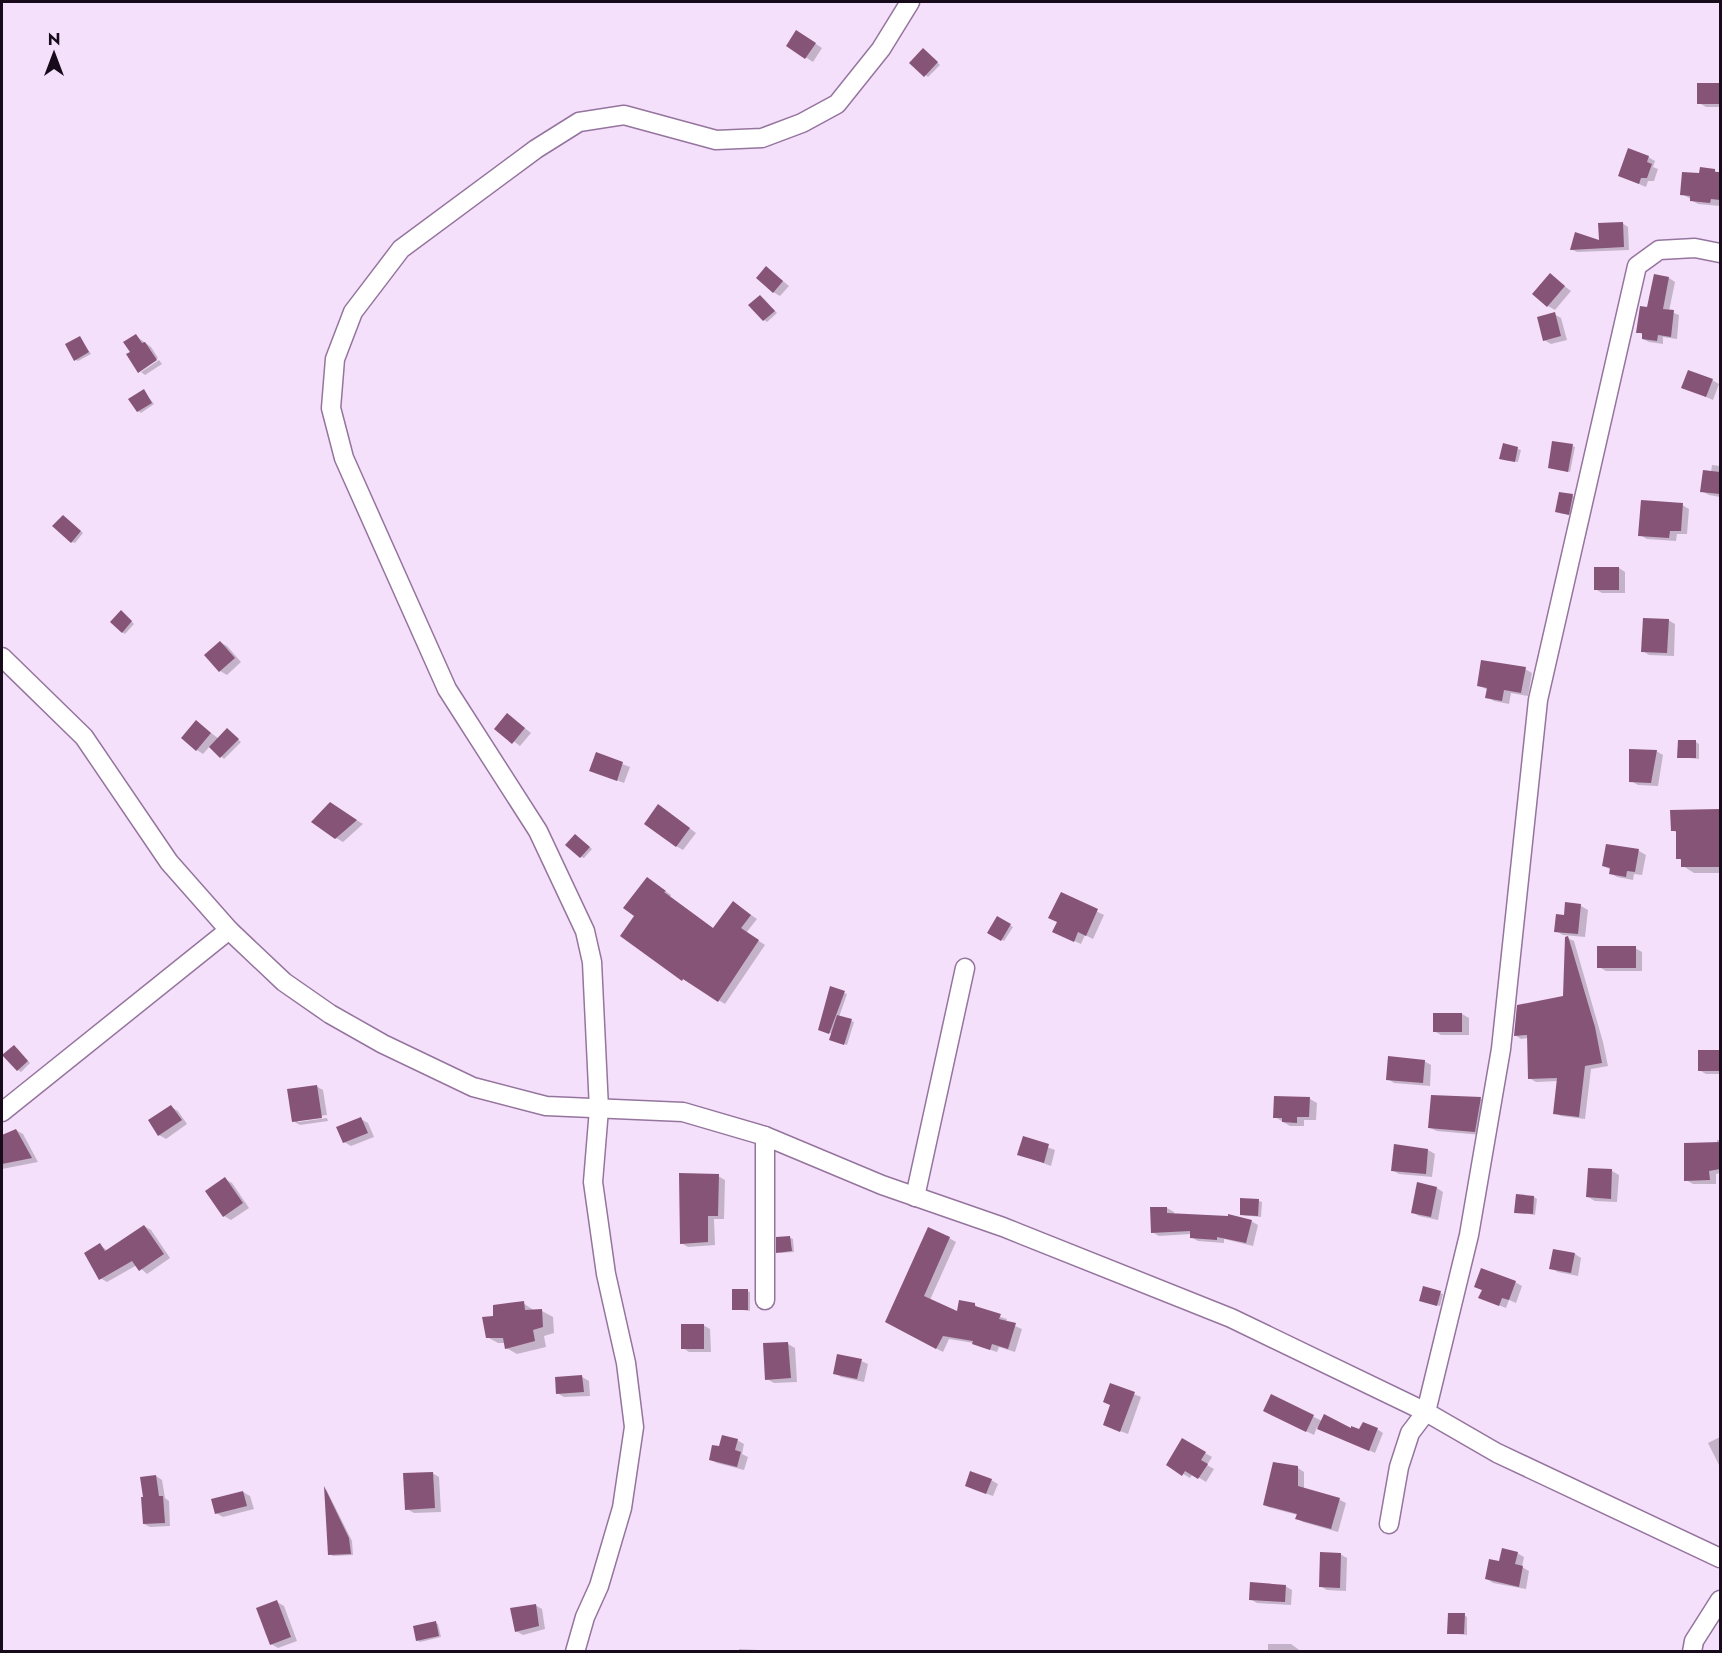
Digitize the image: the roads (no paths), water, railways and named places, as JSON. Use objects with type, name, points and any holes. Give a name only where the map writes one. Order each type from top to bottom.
[{"type":"street","points":[[575,1652],[585,1617],[599,1586],[622,1508],[634,1427],[626,1363],[606,1274],[593,1182],[599,1109],[592,962],[585,931],[538,831],[447,689],[344,458],[331,408],[335,359],[353,312],[401,249],[536,149],[579,122],[624,115],[716,140],[762,138],[802,123],[837,104],[881,49],[910,2]]},
{"type":"street","points":[[1389,1524],[1400,1467],[1410,1433],[1425,1412],[1469,1235],[1501,1049],[1538,700],[1637,266],[1659,250],[1695,248],[1720,253]]},
{"type":"street","points":[[2,657],[84,737],[169,862],[229,930],[284,982],[330,1014],[383,1044],[473,1087],[546,1106],[683,1112],[765,1136],[882,1185],[1003,1227],[1232,1318],[1425,1412],[1497,1453],[1720,1558]]},
{"type":"street","points":[[2,1112],[229,930]]},
{"type":"street","points":[[915,1197],[965,968]]},
{"type":"street","points":[[765,1136],[765,1300]]},
{"type":"street","points":[[1692,1652],[1694,1641],[1720,1600]]}]
